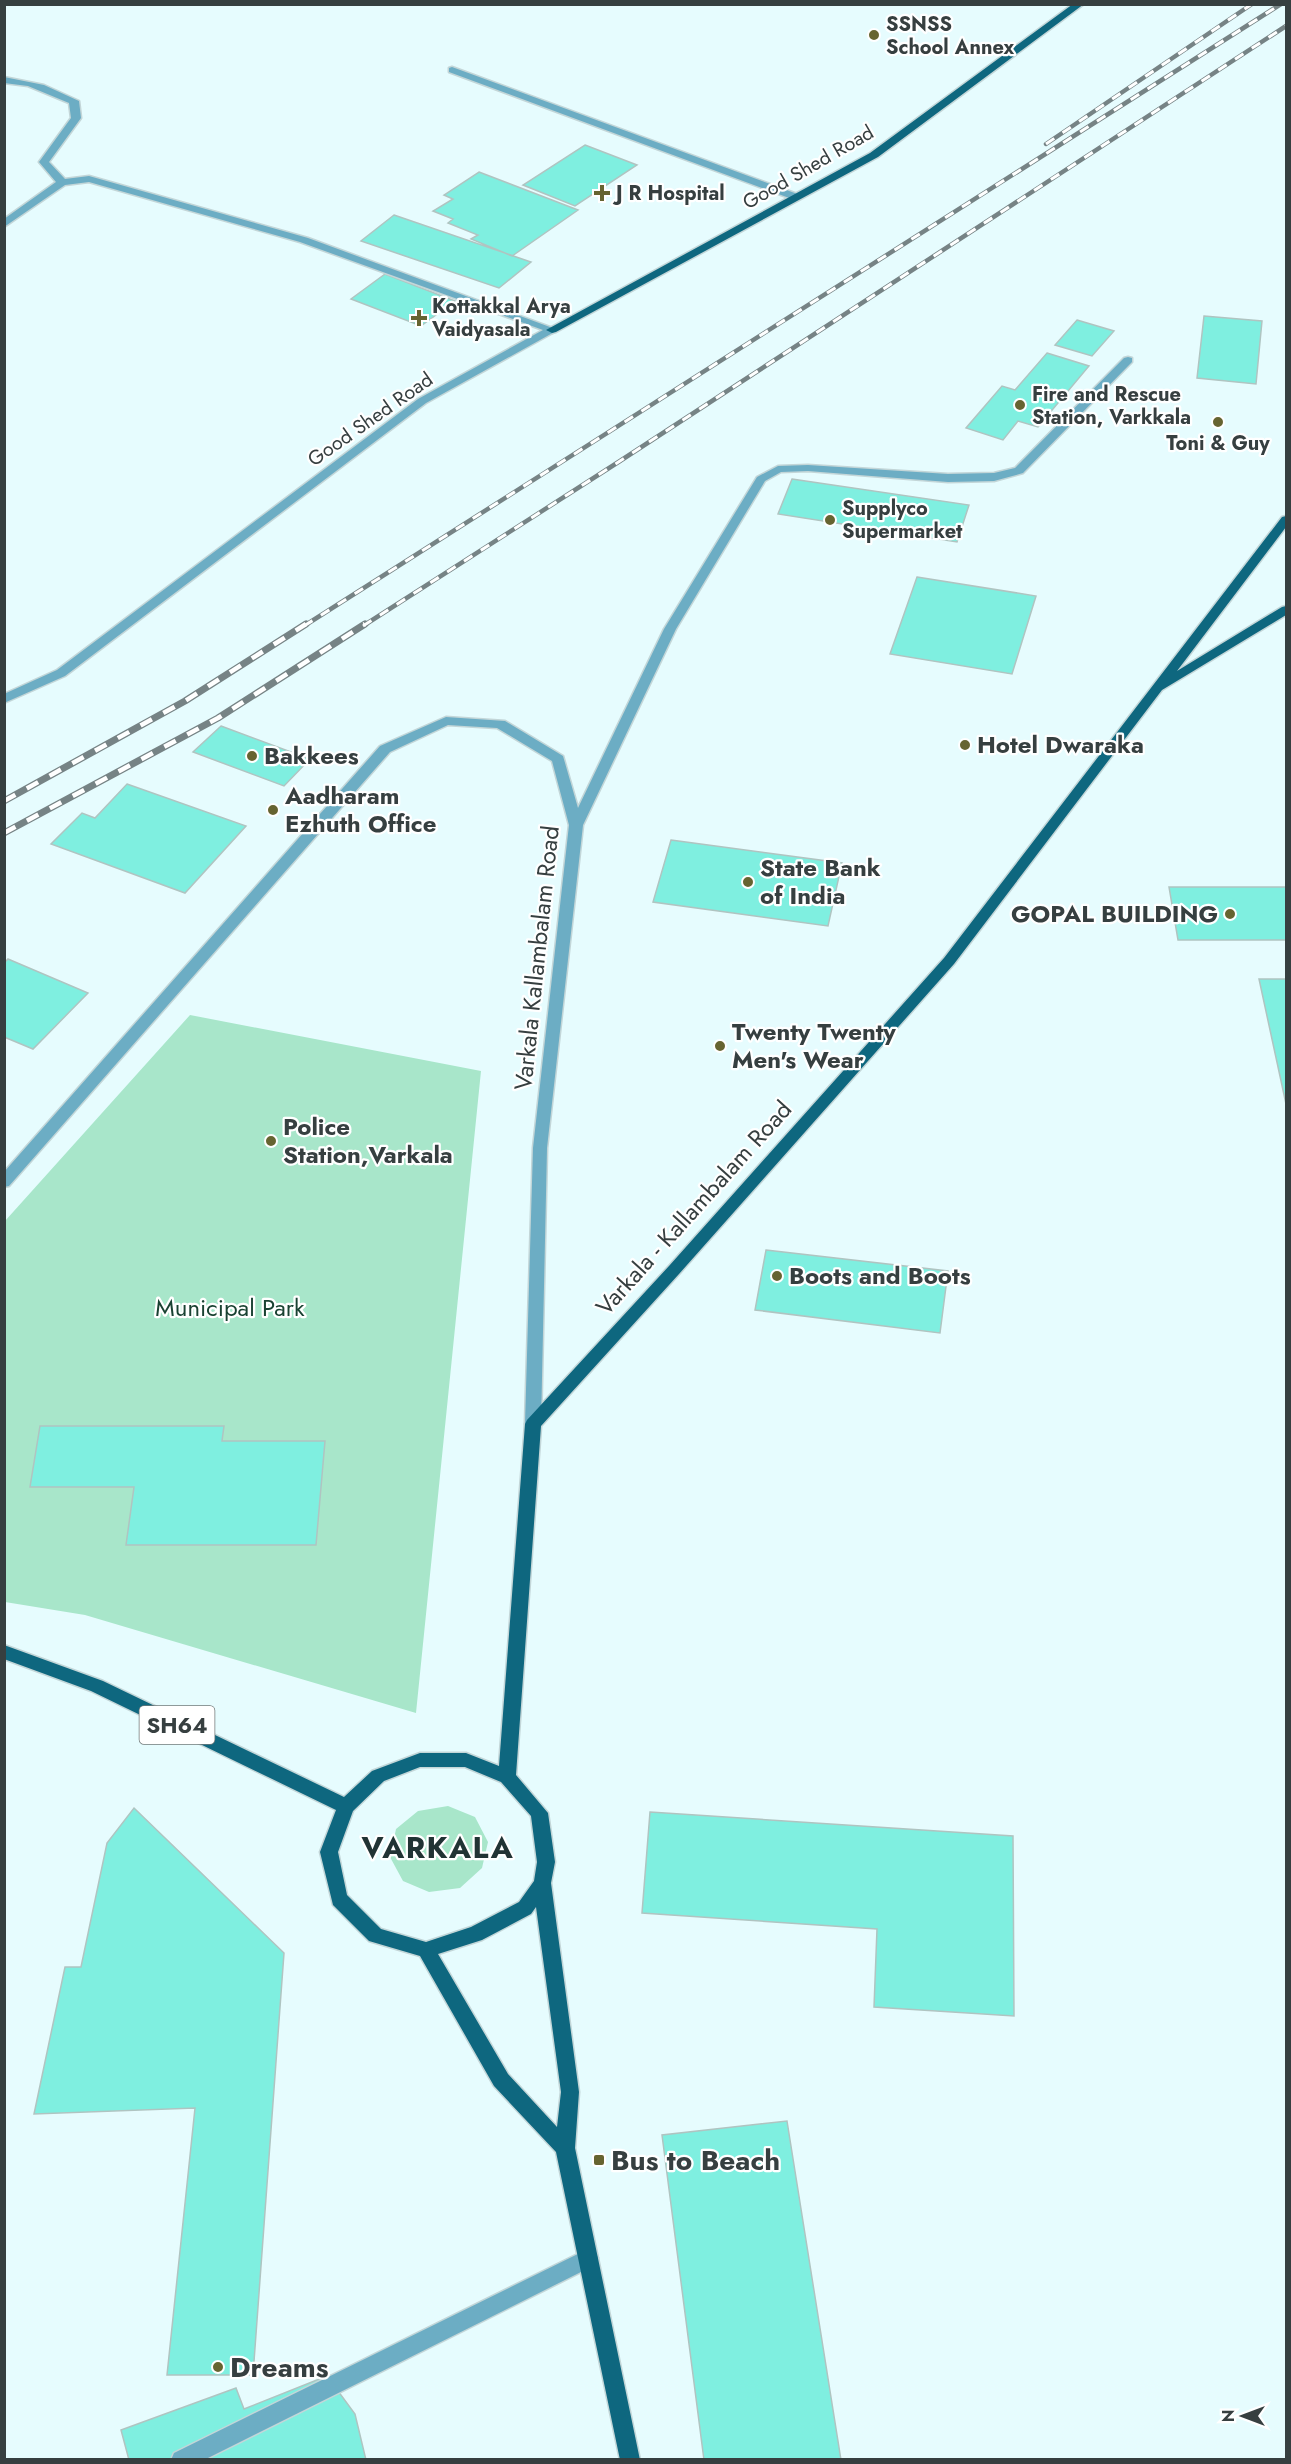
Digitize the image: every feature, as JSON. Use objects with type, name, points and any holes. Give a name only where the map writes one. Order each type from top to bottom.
[{"type":"main road","name":"Good Shed Road","points":[[552,330],[874,155],[1080,4]]},
{"type":"main road","name":"Varkala - Kallambalam Road","points":[[533,1424],[674,1270],[949,961],[1287,520]]},
{"type":"main road","points":[[1153,692],[1287,610]]},
{"type":"main road","points":[[507,1777],[533,1424]]},
{"type":"main road","name":"SH64","points":[[4,1652],[97,1686],[346,1806]]},
{"type":"main road","points":[[542,1883],[525,1908],[476,1934],[426,1950],[375,1935],[339,1899],[329,1852],[346,1806],[378,1776],[420,1760],[466,1760],[507,1777],[539,1813],[546,1862],[542,1883],[570,2092],[565,2148],[630,2460]]},
{"type":"main road","points":[[426,1950],[501,2080],[565,2148]]},
{"type":"street","points":[[452,70],[796,197]]},
{"type":"street","points":[[4,80],[15,80],[47,89],[74,101],[76,118],[44,162],[62,182]]},
{"type":"street","points":[[4,224],[62,182],[89,179],[304,240],[552,330]]},
{"type":"street","name":"Good Shed Road","points":[[4,699],[61,673],[422,401],[552,330]]},
{"type":"street","points":[[576,825],[670,629],[761,479],[778,469],[808,468],[948,478],[994,477],[1019,471],[1128,360]]},
{"type":"street","name":"Varkala Kallambalam Road","points":[[4,1182],[385,749],[446,721],[500,724],[558,759],[576,825],[540,1148],[533,1424]]},
{"type":"street","points":[[181,2460],[588,2258]]},
{"type":"green space","name":"Municipal Park","points":[[190,1015],[481,1071],[416,1713],[85,1615],[5,1602],[5,1221]]},
{"type":"green space","points":[[448,1806],[475,1817],[488,1842],[482,1868],[460,1888],[429,1892],[403,1881],[390,1857],[396,1829],[418,1811]]},
{"type":"building","points":[[585,145],[637,165],[575,206],[523,185]]},
{"type":"building","points":[[479,172],[578,210],[512,256],[471,239],[478,235],[448,223],[453,219],[433,211],[453,199],[444,195]]},
{"type":"building","points":[[394,215],[531,262],[499,288],[361,241]]},
{"type":"building","points":[[385,274],[455,301],[421,326],[351,299]]},
{"type":"building","points":[[1204,316],[1262,321],[1256,384],[1197,378]]},
{"type":"building","points":[[1077,320],[1114,331],[1092,356],[1055,345]]},
{"type":"building","name":"Fire and Rescue Station, Varkkala","points":[[1047,353],[1089,366],[1038,427],[1018,421],[1003,440],[966,428],[1002,386],[1015,390]]},
{"type":"building","points":[[792,479],[969,505],[957,542],[778,514]]},
{"type":"building","points":[[917,577],[1036,596],[1012,674],[890,654]]},
{"type":"building","name":"Bakkees","points":[[221,726],[310,759],[284,786],[193,752]]},
{"type":"building","points":[[127,784],[246,826],[185,893],[51,844],[82,813],[95,818]]},
{"type":"building","name":"State Bank of India","points":[[671,840],[842,863],[828,926],[653,902]]},
{"type":"building","name":"GOPAL BUILDING","points":[[1169,887],[1286,887],[1286,940],[1178,940]]},
{"type":"building","points":[[8,959],[88,993],[33,1049],[4,1037],[4,963]]},
{"type":"building","points":[[1259,979],[1286,979],[1286,1104]]},
{"type":"building","points":[[766,1250],[948,1271],[940,1333],[755,1310]]},
{"type":"building","points":[[40,1426],[224,1426],[222,1441],[325,1441],[316,1545],[126,1545],[134,1487],[30,1487]]},
{"type":"building","points":[[134,1808],[284,1953],[253,2375],[167,2375],[195,2108],[34,2114],[65,1967],[81,1967],[107,1843]]},
{"type":"building","points":[[650,1812],[1013,1836],[1014,2016],[874,2007],[877,1929],[642,1913]]},
{"type":"building","points":[[787,2121],[841,2460],[704,2460],[662,2135]]},
{"type":"building","points":[[327,2376],[355,2414],[366,2460],[129,2460],[121,2430],[236,2388],[244,2409]]},
{"type":"railway","points":[[1046,144],[1252,4]]},
{"type":"railway","points":[[304,626],[1281,4]]},
{"type":"railway","points":[[363,626],[1286,26]]},
{"type":"railway","points":[[4,801],[185,701],[306,624]]},
{"type":"railway","points":[[4,833],[218,718],[365,624]]},
{"type":"place","name":"SSNSS School Annex","points":[[874,35]]},
{"type":"place","name":"J R Hospital","points":[[602,193]]},
{"type":"place","name":"Kottakkal Arya Vaidyasala","points":[[419,318]]},
{"type":"place","name":"Fire and Rescue Station, Varkkala","points":[[1020,405]]},
{"type":"place","name":"Toni & Guy","points":[[1218,422]]},
{"type":"place","name":"Supplyco Supermarket","points":[[830,520]]},
{"type":"place","name":"Hotel Dwaraka","points":[[965,745]]},
{"type":"place","name":"Bakkees","points":[[252,756]]},
{"type":"place","name":"Aadharam Ezhuth Office","points":[[273,810]]},
{"type":"place","name":"State Bank of India","points":[[748,882]]},
{"type":"place","name":"GOPAL BUILDING","points":[[1230,914]]},
{"type":"place","name":"Twenty Twenty Men's Wear","points":[[720,1046]]},
{"type":"place","name":"Police Station,Varkala","points":[[271,1141]]},
{"type":"place","name":"Boots and Boots","points":[[777,1276]]},
{"type":"place","name":"Bus to Beach","points":[[599,2160]]},
{"type":"place","name":"Dreams","points":[[218,2367]]},
{"type":"district","name":"VARKALA","points":[[438,1848]]}]
